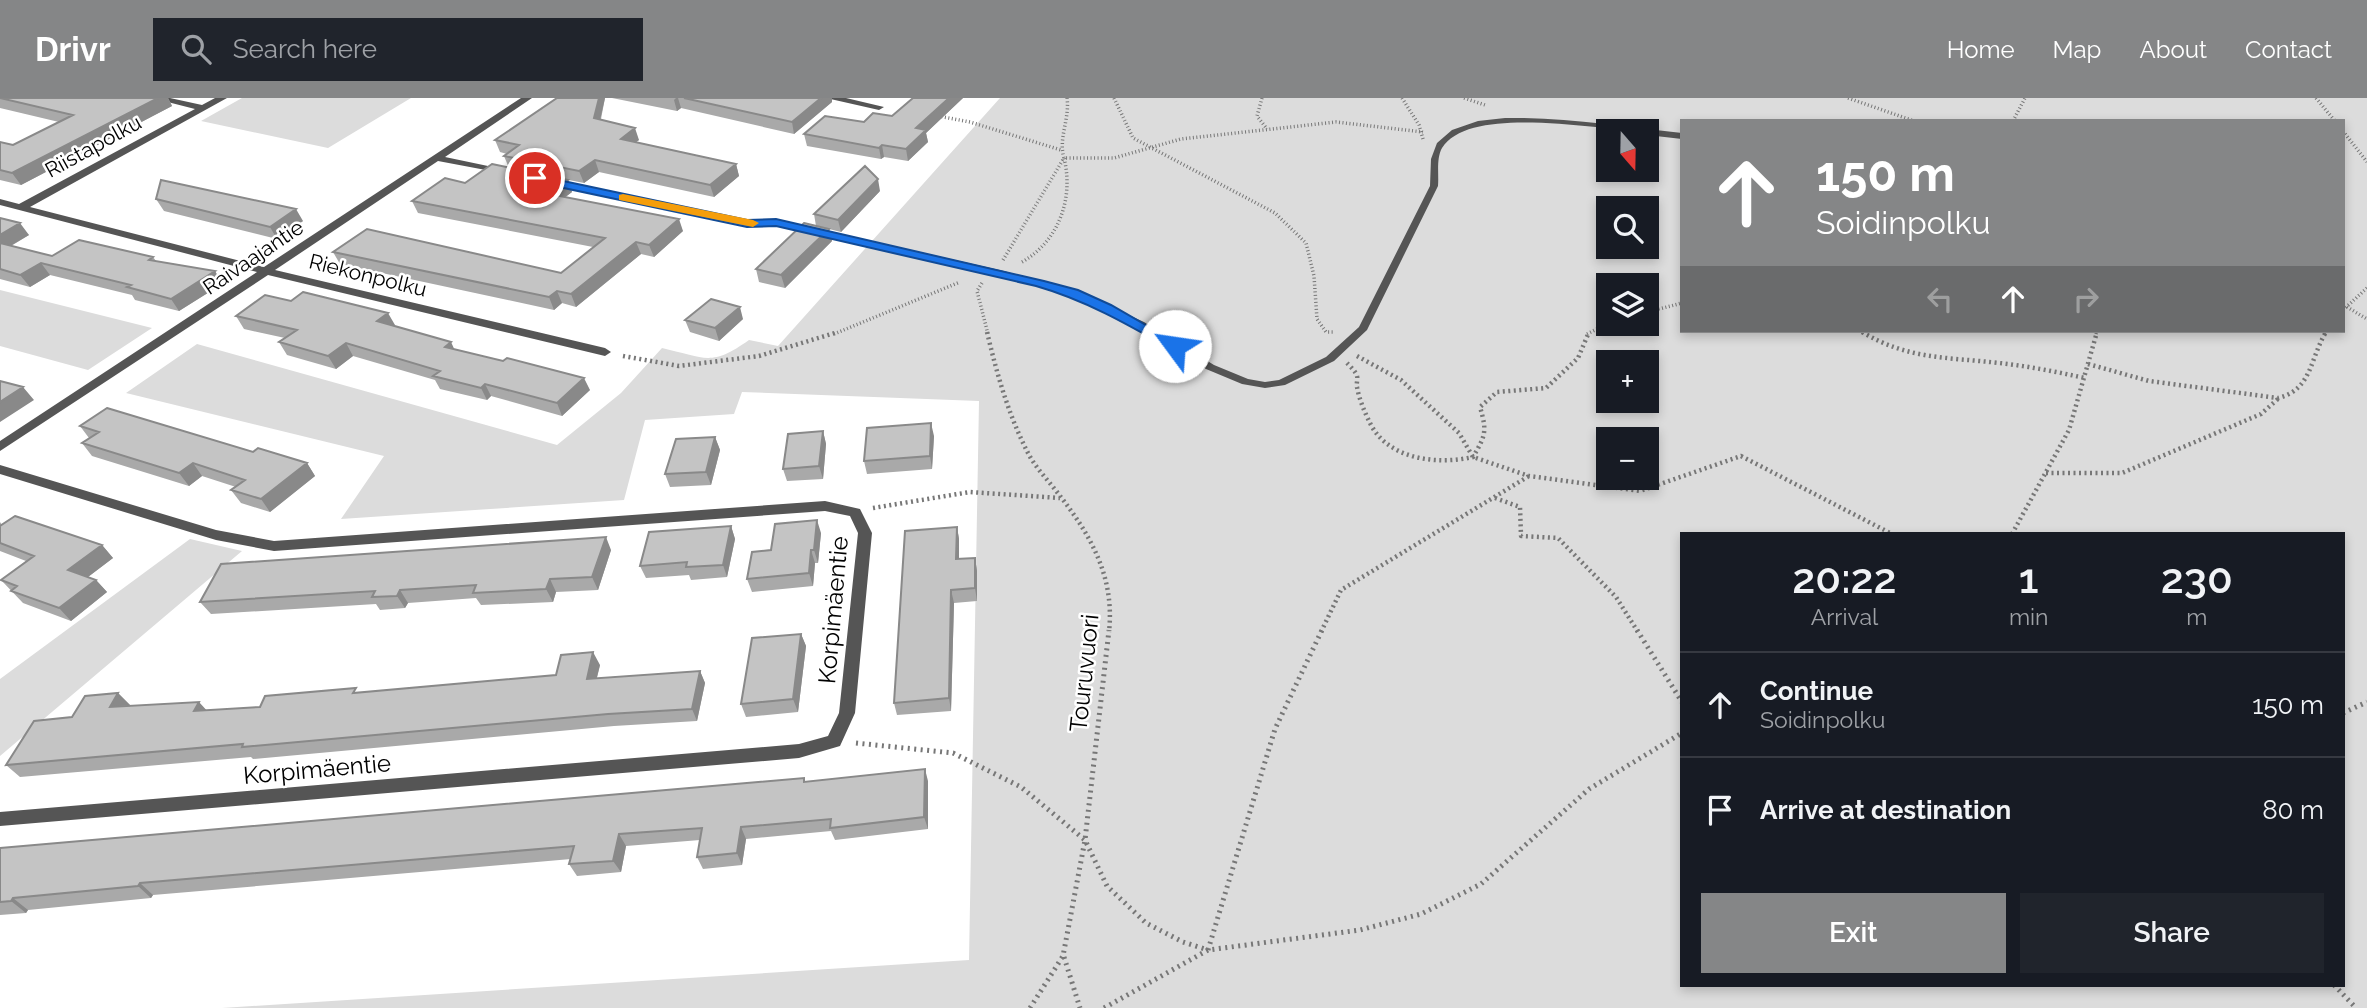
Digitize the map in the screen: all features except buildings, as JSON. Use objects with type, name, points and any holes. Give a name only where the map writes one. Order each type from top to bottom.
[{"type":"street","points":[[157,98],[202,108]]},
{"type":"street","name":"Riistapolku","points":[[20,207],[222,98]]},
{"type":"street","name":"Raivaajantie","points":[[0,447],[527,98]]},
{"type":"street","points":[[831,98],[879,107]]},
{"type":"street","points":[[436,158],[509,173]]},
{"type":"street","points":[[548,181],[747,223]]},
{"type":"street","name":"Riekonpolku","points":[[0,202],[267,271],[605,352]]},
{"type":"street","name":"Korpimäentie","points":[[0,469],[216,535],[274,546],[825,506],[855,512],[865,533],[847,713],[834,741],[799,751],[0,819]]},
{"type":"lane","points":[[747,223],[776,223],[1073,293],[1140,324],[1210,367],[1245,382],[1265,386],[1281,383],[1330,359],[1344,349],[1363,328],[1434,186],[1434,163],[1440,145],[1453,134],[1484,123],[1525,118],[1596,126]]},
{"type":"lane","points":[[1659,134],[1680,136]]},
{"type":"path","points":[[977,278],[1000,274],[1035,257],[1062,214],[1069,184],[1061,150],[1070,109],[1067,98]]},
{"type":"path","points":[[1114,98],[1133,138],[1275,213],[1291,227],[1306,243],[1314,276],[1320,327],[1326,332],[1338,331]]},
{"type":"path","points":[[1262,98],[1256,116],[1267,129]]},
{"type":"path","points":[[1402,98],[1422,131],[1422,150]]},
{"type":"path","points":[[1848,98],[1908,119]]},
{"type":"path","points":[[2014,119],[2025,98]]},
{"type":"path","points":[[2316,98],[2334,119]]},
{"type":"path","points":[[928,114],[989,127],[1019,139],[1061,150]]},
{"type":"path","points":[[1065,158],[1114,158],[1154,149],[1181,139],[1336,122],[1422,131]]},
{"type":"path","points":[[2345,134],[2367,162]]},
{"type":"path","name":"Touruvuori","points":[[1030,1008],[1063,956],[1085,840],[1111,610],[1103,570],[1085,528],[1029,456],[1003,397],[977,291],[984,281],[1000,274],[1009,247],[1065,158]]},
{"type":"path","points":[[605,352],[679,366],[759,356],[832,335],[944,287],[967,280]]},
{"type":"path","points":[[2367,288],[2356,295],[2353,303],[2345,309],[2367,319]]},
{"type":"path","points":[[1659,309],[1680,304]]},
{"type":"path","points":[[1474,457],[1487,434],[1480,407],[1490,396],[1506,389],[1538,391],[1546,388],[1578,358],[1584,348],[1587,334],[1596,328]]},
{"type":"path","points":[[1863,333],[1890,349],[1927,359],[1997,363],[2085,378]]},
{"type":"path","points":[[2013,532],[2069,429],[2096,333]]},
{"type":"path","points":[[2088,364],[2150,382],[2209,387],[2249,397],[2280,397],[2295,393],[2311,374],[2312,361],[2320,351],[2320,340],[2325,333]]},
{"type":"path","points":[[1344,349],[1401,380],[1459,433],[1474,457]]},
{"type":"path","points":[[1330,359],[1348,364],[1354,371],[1357,376],[1355,385],[1370,423],[1385,440],[1421,460],[1451,462],[1474,457],[1529,476],[1640,491],[1741,456],[1888,532]]},
{"type":"path","points":[[2046,473],[2122,473],[2261,414],[2280,397]]},
{"type":"path","points":[[1209,950],[1275,729],[1341,590],[1529,476]]},
{"type":"path","points":[[855,512],[970,492],[1060,498]]},
{"type":"path","points":[[1494,497],[1520,507],[1521,536],[1558,538],[1616,597],[1680,699]]},
{"type":"path","points":[[2345,712],[2367,702]]},
{"type":"path","points":[[1104,1008],[1143,984],[1209,950],[1360,930],[1422,914],[1481,884],[1589,789],[1680,734]]},
{"type":"path","points":[[834,741],[953,753],[1021,787],[1085,840],[1107,886],[1146,923],[1183,942],[1209,950]]},
{"type":"path","points":[[1063,956],[1080,1008]]},
{"type":"path","points":[[2336,987],[2356,1008]]},
{"type":"shaded area","points":[[242,98],[411,98],[328,148],[201,121]]},
{"type":"shaded area","points":[[1000,98],[2367,98],[2367,1008],[222,1008],[969,960],[979,401],[742,392],[734,414],[645,420],[624,500],[341,519],[384,456],[126,393],[197,344],[557,445],[621,393],[662,348],[708,358],[736,349],[749,340],[778,346]]},
{"type":"shaded area","points":[[0,290],[152,328],[88,370],[0,346]]},
{"type":"shaded area","points":[[190,539],[242,551],[0,756],[0,679]]},
{"type":"slow traffic","points":[[623,197],[753,223]]},
{"type":"route","points":[[535,178],[747,223],[776,223],[1039,283],[1106,307],[1175,346]]}]
